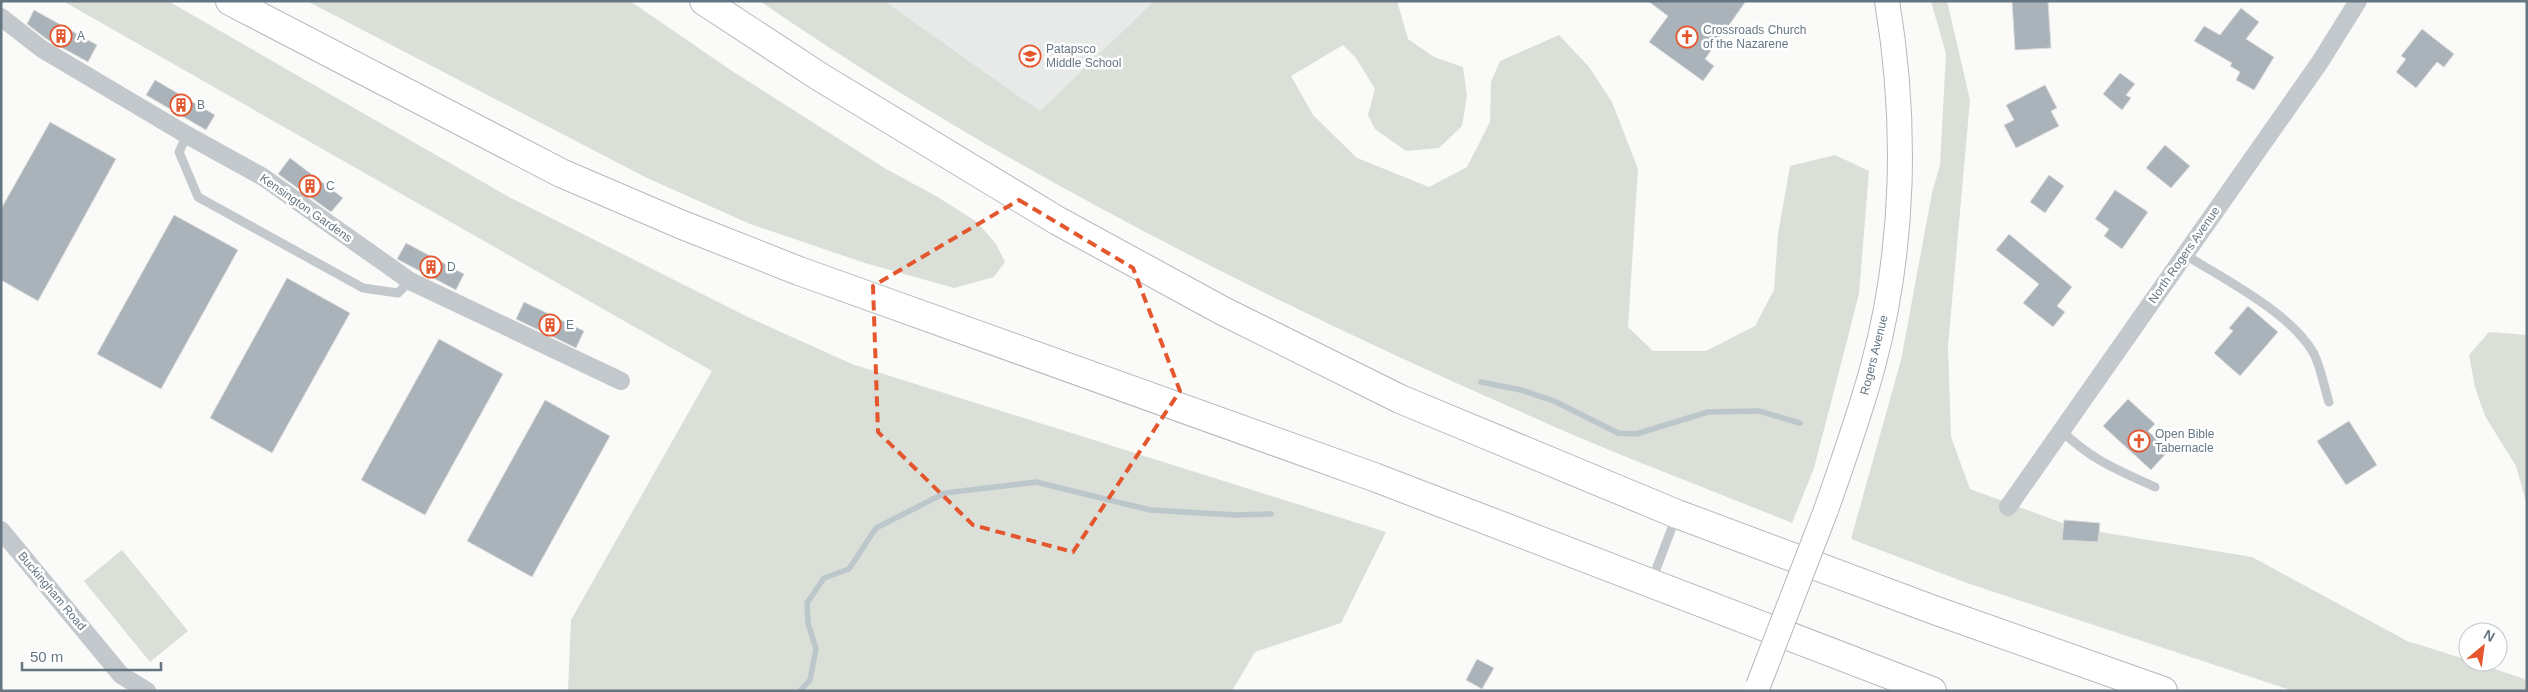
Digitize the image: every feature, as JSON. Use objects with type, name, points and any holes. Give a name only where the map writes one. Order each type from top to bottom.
[{"type":"highway","points":[[230,1],[561,173],[717,238],[800,271],[1374,477],[1932,691]]},
{"type":"highway","points":[[261,1],[377,77]]},
{"type":"highway","points":[[704,1],[820,77],[1058,221],[1223,311],[1400,399],[1677,514],[1934,610],[2163,691]]},
{"type":"main road","name":"Rogers Avenue","points":[[1757,688],[1826,510],[1874,364],[1886,302],[1896,229],[1900,106],[1887,1]]},
{"type":"street","name":"North Rogers Avenue","points":[[2008,507],[2320,62],[2358,1]]},
{"type":"street","name":"Kensington Gardens","points":[[1,17],[42,49],[187,135],[263,177],[410,281],[621,381]]},
{"type":"street","name":"Buckingham Road","points":[[1,530],[121,674],[147,691]]},
{"type":"lane","points":[[187,135],[179,152],[198,198],[362,288],[398,293],[410,281]]},
{"type":"lane","points":[[2184,254],[2276,312],[2298,331],[2314,355],[2329,402]]},
{"type":"lane","points":[[2061,430],[2080,449],[2099,462],[2155,487]]},
{"type":"lane","points":[[1651,583],[1677,514]]},
{"type":"highlighted area","points":[[1019,200],[1133,268],[1180,391],[1073,552],[973,525],[878,432],[873,286]]},
{"type":"shaded area","points":[[63,1],[168,1],[509,197],[750,318],[852,364],[1386,532],[1341,623],[1255,652],[1232,691],[568,691],[571,620],[712,371]]},
{"type":"shaded area","points":[[307,1],[630,1],[732,71],[886,169],[936,196],[977,222],[996,244],[1005,262],[994,277],[954,288],[865,263],[750,224],[647,178]]},
{"type":"shaded area","points":[[760,1],[884,1],[1040,111],[1154,1],[1397,1],[1408,39],[1434,57],[1463,67],[1467,96],[1462,126],[1439,148],[1406,151],[1375,129],[1368,115],[1375,89],[1356,58],[1343,45],[1291,76],[1313,115],[1357,158],[1429,187],[1467,167],[1490,122],[1491,82],[1500,61],[1559,35],[1589,67],[1612,102],[1638,169],[1628,327],[1653,351],[1706,351],[1755,326],[1774,290],[1778,234],[1790,166],[1835,155],[1869,171],[1859,294],[1814,468],[1792,523],[1560,429],[1329,324],[1231,276],[1038,174],[943,119]]},
{"type":"shaded area","name":"Patapsco Middle School","points":[[884,1],[1154,1],[1040,111]]},
{"type":"shaded area","points":[[1931,1],[1947,1],[1970,100],[1948,346],[1951,437],[1970,489],[2076,528],[2252,557],[2407,641],[2458,657],[2458,672],[2504,672],[2527,680],[2527,691],[2293,691],[1967,583],[1851,539],[1901,360],[1932,193],[1940,165],[1946,54]]},
{"type":"shaded area","points":[[2489,332],[2527,335],[2527,505],[2516,466],[2485,416],[2475,387],[2469,355]]},
{"type":"shaded area","points":[[122,550],[188,631],[150,662],[84,581]]},
{"type":"building","name":"Crossroads Church of the Nazarene","points":[[1648,1],[1746,1],[1705,59],[1714,66],[1703,81],[1649,42],[1668,16]]},
{"type":"building","points":[[2012,1],[2048,1],[2051,48],[2015,50]]},
{"type":"building","points":[[2241,8],[2259,22],[2246,39],[2274,57],[2254,90],[2236,80],[2240,72],[2230,66],[2232,63],[2194,41],[2204,26],[2220,35]]},
{"type":"building","name":"A","points":[[34,10],[97,45],[88,62],[48,40],[27,24]]},
{"type":"building","points":[[2422,29],[2454,54],[2444,67],[2437,62],[2416,88],[2396,72],[2406,59],[2401,56]]},
{"type":"building","points":[[2120,73],[2135,84],[2126,95],[2131,98],[2122,110],[2103,94]]},
{"type":"building","name":"B","points":[[155,80],[215,115],[206,130],[146,95]]},
{"type":"building","points":[[2045,85],[2057,108],[2051,111],[2059,126],[2016,148],[2004,125],[2014,120],[2006,105]]},
{"type":"building","points":[[50,122],[116,159],[38,301],[1,280],[1,209]]},
{"type":"building","points":[[2165,145],[2190,166],[2171,188],[2146,168]]},
{"type":"building","name":"C","points":[[290,158],[343,198],[331,212],[278,174]]},
{"type":"building","points":[[2049,175],[2064,186],[2045,213],[2030,202]]},
{"type":"building","points":[[2115,190],[2148,212],[2122,249],[2104,236],[2109,229],[2095,219]]},
{"type":"building","points":[[174,215],[238,250],[161,389],[97,354]]},
{"type":"building","points":[[2009,234],[2072,287],[2057,306],[2065,312],[2053,327],[2023,303],[2039,284],[1996,250]]},
{"type":"building","name":"D","points":[[406,243],[464,274],[456,290],[397,259]]},
{"type":"building","points":[[287,278],[350,313],[272,453],[210,418]]},
{"type":"building","name":"E","points":[[524,302],[584,331],[576,348],[516,319]]},
{"type":"building","points":[[2248,306],[2278,332],[2240,376],[2214,353],[2233,331],[2229,328]]},
{"type":"building","points":[[439,339],[503,374],[425,515],[361,480]]},
{"type":"building","name":"Open Bible Tabernacle","points":[[2128,399],[2155,424],[2148,431],[2169,450],[2151,470],[2103,426]]},
{"type":"building","points":[[545,400],[610,436],[532,577],[467,541]]},
{"type":"building","points":[[2349,421],[2377,465],[2346,485],[2317,441]]},
{"type":"building","points":[[2064,520],[2100,523],[2098,542],[2062,540]]},
{"type":"building","points":[[1477,659],[1494,668],[1482,689],[1466,680]]},
{"type":"waterway","points":[[1481,382],[1521,390],[1554,401],[1618,433],[1636,434],[1708,412],[1759,411],[1800,423]]},
{"type":"waterway","points":[[800,691],[810,680],[816,649],[808,623],[807,603],[824,578],[849,569],[876,528],[945,493],[1036,482],[1150,510],[1236,515],[1271,514]]},
{"type":"place","name":"A","points":[[61,36]]},
{"type":"place","name":"Crossroads Church of the Nazarene","points":[[1687,37]]},
{"type":"place","name":"Patapsco Middle School","points":[[1030,56]]},
{"type":"place","name":"B","points":[[181,105]]},
{"type":"place","name":"C","points":[[310,186]]},
{"type":"place","name":"D","points":[[431,267]]},
{"type":"place","name":"E","points":[[550,325]]},
{"type":"place","name":"Open Bible Tabernacle","points":[[2139,441]]}]
